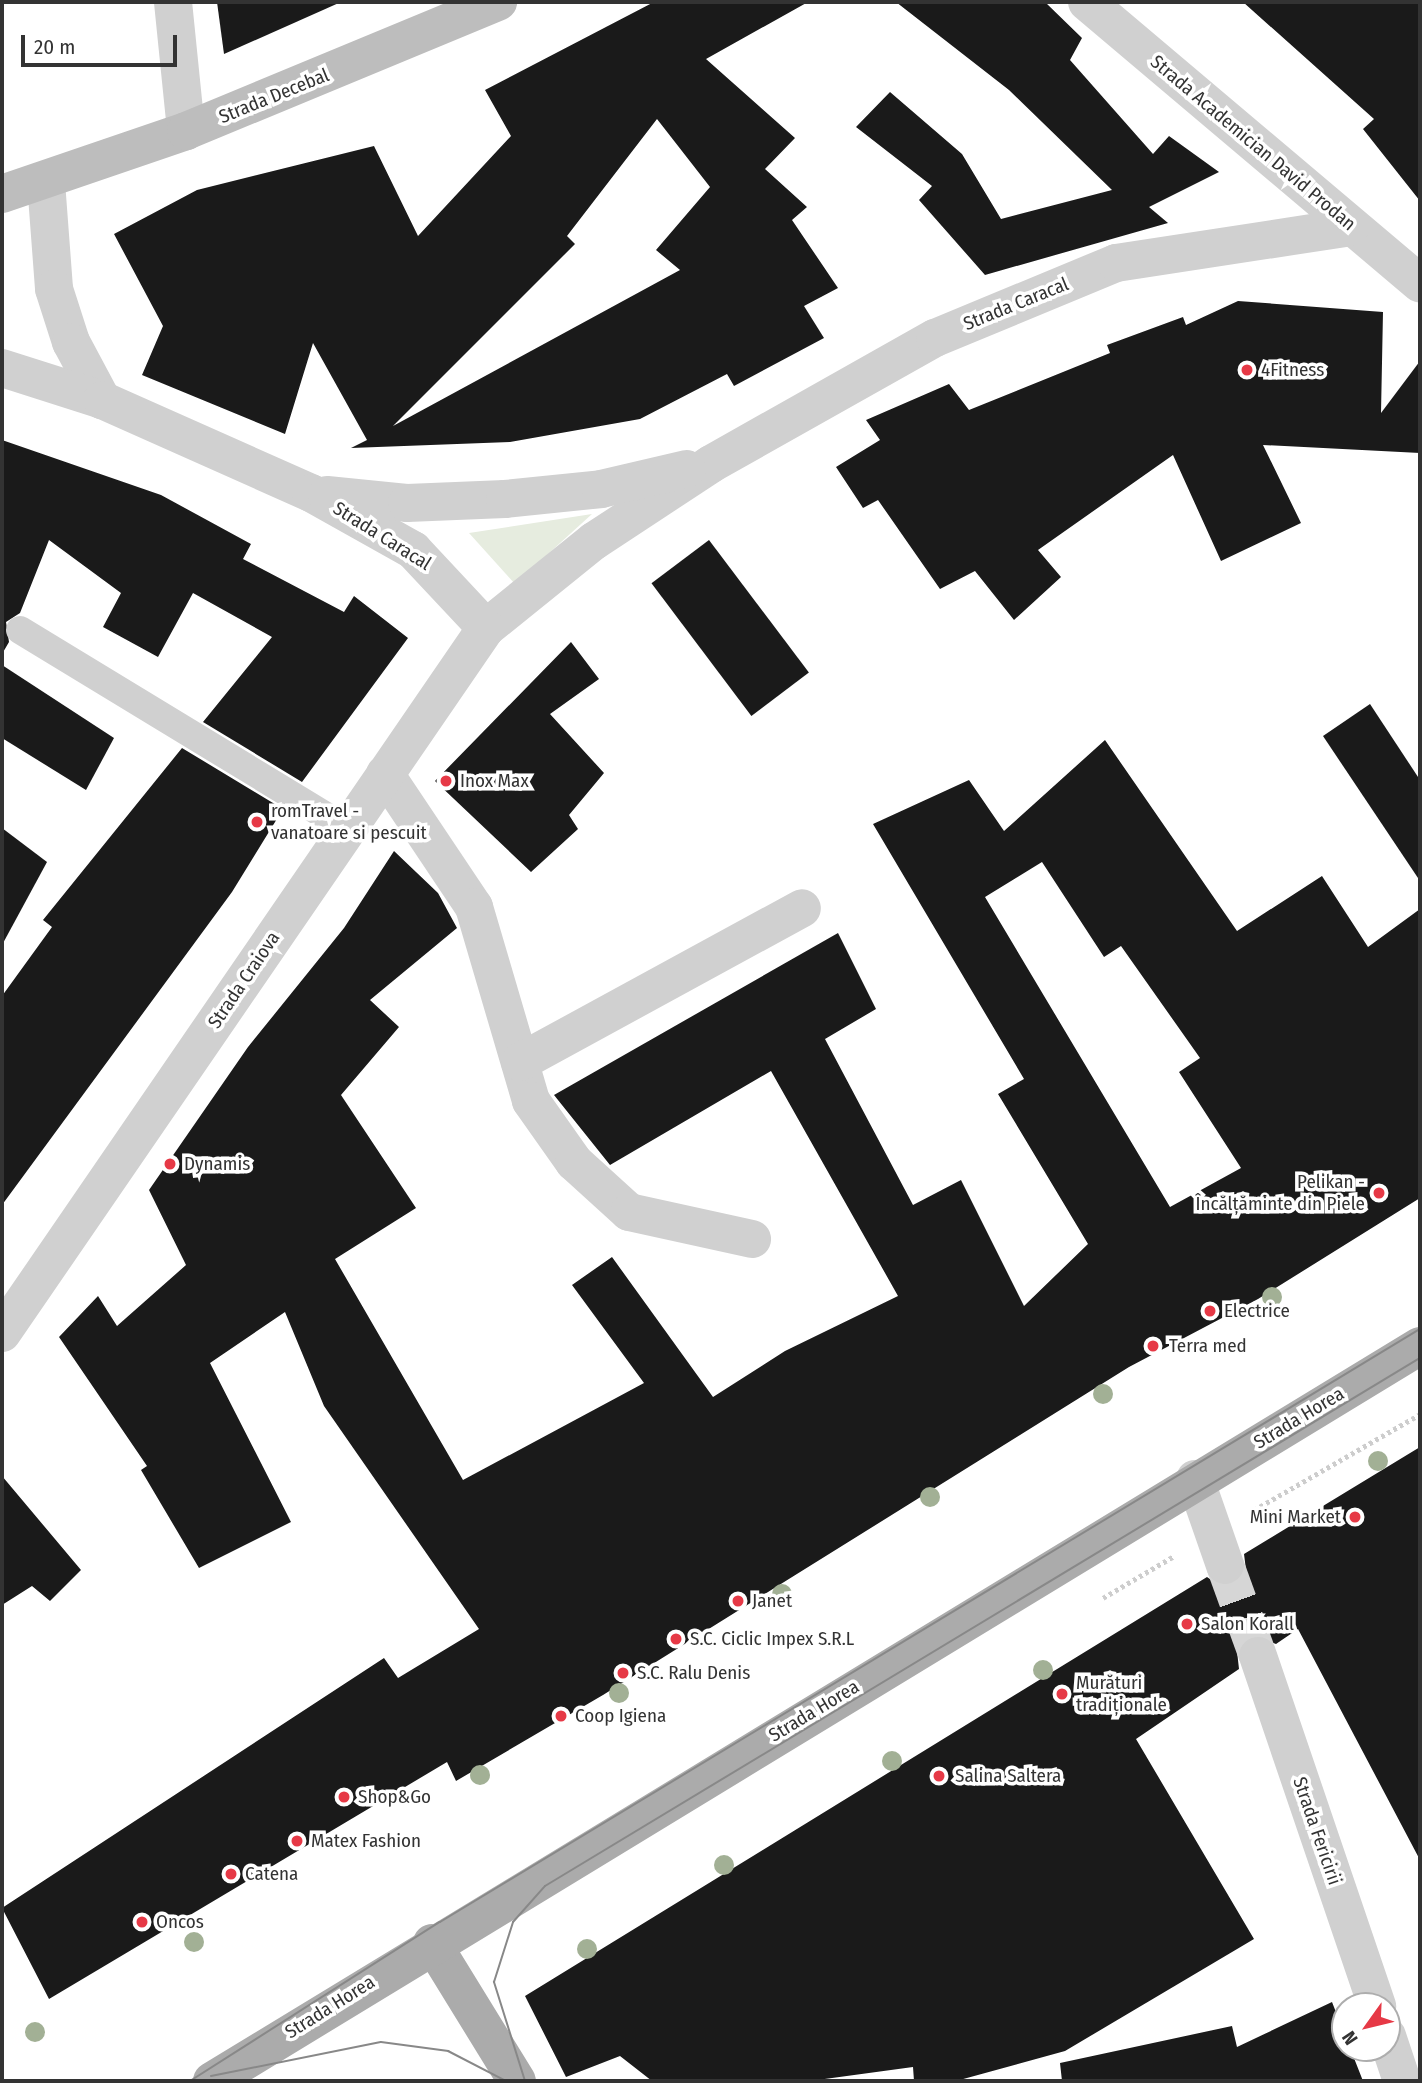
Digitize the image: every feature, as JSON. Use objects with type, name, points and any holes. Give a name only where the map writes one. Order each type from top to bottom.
[{"type":"main road","name":"Strada Horea","points":[[212,2081],[432,1943],[1195,1479],[1420,1346]]},
{"type":"main road","points":[[432,1943],[517,2081]]},
{"type":"street","points":[[173,2],[186,131]]},
{"type":"street","name":"Strada Decebal","points":[[2,194],[46,182],[186,131],[498,2]]},
{"type":"street","name":"Strada Academician David Prodan","points":[[1087,2],[1350,227],[1420,283]]},
{"type":"street","points":[[46,182],[54,289],[71,342],[102,400]]},
{"type":"street","name":"Strada Caracal","points":[[2,368],[102,400],[311,493],[413,550],[486,628],[594,541],[711,464],[935,338],[1116,263],[1350,227]]},
{"type":"street","name":"Strada Caracal","points":[[311,493],[407,503],[505,499],[601,489],[711,464]]},
{"type":"street","name":"Strada Craiova","points":[[2,1332],[486,628]]},
{"type":"street","points":[[385,775],[474,907],[531,1101],[574,1162],[628,1212],[752,1239]]},
{"type":"street","points":[[520,1062],[802,908]]},
{"type":"street","points":[[1195,1479],[1226,1565]]},
{"type":"street","name":"Strada Fericirii","points":[[1258,1656],[1372,1992]]},
{"type":"street","points":[[1396,2062],[1402,2081]]},
{"type":"lane","points":[[20,630],[348,829]]},
{"type":"shaded area","points":[[592,514],[515,584],[469,533]]},
{"type":"building","points":[[217,2],[341,2],[224,54]]},
{"type":"building","points":[[654,2],[808,2],[706,59],[795,138],[765,169],[807,207],[792,220],[838,288],[804,306],[824,338],[734,386],[727,374],[640,419],[510,442],[351,448],[367,440],[313,343],[285,434],[142,375],[163,326],[114,234],[197,190],[374,146],[418,236],[511,136],[485,90]],"holes":[[[657,119],[710,187],[656,250],[680,270],[393,426],[575,244],[567,236]]]},
{"type":"building","points":[[896,2],[1045,2],[1082,38],[1070,60],[1153,154],[1169,136],[1219,172],[1149,207],[1168,223],[985,275],[919,200],[932,186],[856,127],[890,92],[962,154],[1001,219],[1112,190],[1009,90]]},
{"type":"building","points":[[1243,2],[1420,2],[1420,201],[1363,129],[1374,119]]},
{"type":"building","points":[[1238,301],[1383,312],[1381,413],[1420,361],[1420,453],[1263,445],[1301,523],[1221,561],[1173,455],[1038,550],[1061,577],[1014,620],[975,571],[940,589],[878,500],[863,508],[836,467],[880,440],[866,420],[949,384],[969,410],[1110,353],[1107,345],[1183,317],[1186,325]]},
{"type":"building","points":[[2,440],[161,495],[251,544],[243,559],[344,612],[354,596],[408,638],[302,782],[203,722],[272,637],[193,593],[158,657],[103,627],[121,593],[49,540],[20,613],[6,622],[9,642],[2,654]]},
{"type":"building","points":[[709,540],[809,673],[751,716],[651,583]]},
{"type":"building","points":[[571,642],[599,679],[550,714],[604,773],[569,815],[578,829],[531,872],[435,781]]},
{"type":"building","points":[[2,665],[114,738],[86,790],[2,738]]},
{"type":"building","points":[[1370,704],[1420,780],[1420,881],[1323,736]]},
{"type":"building","points":[[1105,740],[1237,931],[1322,876],[1368,947],[1420,909],[1420,1198],[1258,1299],[1129,1367],[603,1695],[456,1781],[447,1762],[49,1999],[2,1908],[384,1658],[398,1678],[479,1629],[324,1406],[285,1312],[210,1363],[291,1522],[199,1568],[141,1470],[147,1466],[59,1337],[98,1296],[117,1326],[186,1265],[149,1190],[248,1047],[344,928],[394,851],[438,893],[457,928],[370,1000],[399,1027],[341,1095],[416,1208],[335,1259],[463,1480],[644,1383],[572,1285],[612,1257],[713,1397],[785,1351],[898,1296],[771,1071],[610,1165],[554,1095],[838,933],[876,1009],[825,1039],[913,1205],[961,1180],[1024,1306],[1088,1244],[998,1094],[1024,1079],[873,824],[969,780],[1004,831]],"holes":[[[1042,862],[1104,957],[1121,946],[1200,1058],[1179,1072],[1241,1168],[1170,1207],[985,897]]]},
{"type":"building","points":[[182,748],[283,809],[232,892],[2,1205],[2,996],[52,927],[43,920]]},
{"type":"building","points":[[2,828],[47,862],[2,945]]},
{"type":"building","points":[[1420,1447],[1420,1860],[1298,1629],[1276,1644],[1252,1635],[1237,1651],[1239,1669],[1136,1739],[1254,1939],[1065,2051],[956,2081],[914,2081],[913,2067],[810,2081],[652,2081],[620,2056],[566,2077],[525,1996],[1207,1577],[1220,1586],[1233,1585],[1246,1570],[1244,1554]]},
{"type":"building","points":[[2,1476],[81,1570],[50,1601],[32,1586],[2,1605]]},
{"type":"building","points":[[1331,2002],[1331,2062],[1356,2062],[1363,2081],[1062,2081],[1060,2063],[1232,2026],[1237,2047]]},
{"type":"tunnel","points":[[1225,1565],[1258,1656]]},
{"type":"tram line","points":[[190,2081],[440,1922],[1420,1329]]},
{"type":"tram line","points":[[525,2081],[494,1982],[513,1922],[545,1886],[1420,1358]]},
{"type":"tram line","points":[[211,2076],[381,2042],[448,2051],[506,2081]]},
{"type":"place","name":"4Fitness","points":[[1247,370]]},
{"type":"place","name":"Inox Max","points":[[446,781]]},
{"type":"place","name":"romTravel - vanatoare si pescuit","points":[[257,822]]},
{"type":"place","name":"Dynamis","points":[[170,1164]]},
{"type":"place","name":"Pelikan - Încălțăminte din Piele","points":[[1379,1193]]},
{"type":"place","name":"Electrice","points":[[1210,1311]]},
{"type":"place","name":"Terra med","points":[[1153,1346]]},
{"type":"place","name":"Mini Market","points":[[1355,1517]]},
{"type":"place","name":"Janet","points":[[738,1601]]},
{"type":"place","name":"Salon Korall","points":[[1187,1624]]},
{"type":"place","name":"S.C. Ciclic Impex S.R.L","points":[[676,1639]]},
{"type":"place","name":"S.C. Ralu Denis","points":[[623,1673]]},
{"type":"place","name":"Murături tradiționale","points":[[1062,1694]]},
{"type":"place","name":"Coop Igiena","points":[[561,1716]]},
{"type":"place","name":"Salina Saltera","points":[[939,1776]]},
{"type":"place","name":"Shop&Go","points":[[344,1797]]},
{"type":"place","name":"Matex Fashion","points":[[297,1841]]},
{"type":"place","name":"Catena","points":[[231,1874]]},
{"type":"place","name":"Oncos","points":[[142,1922]]}]
